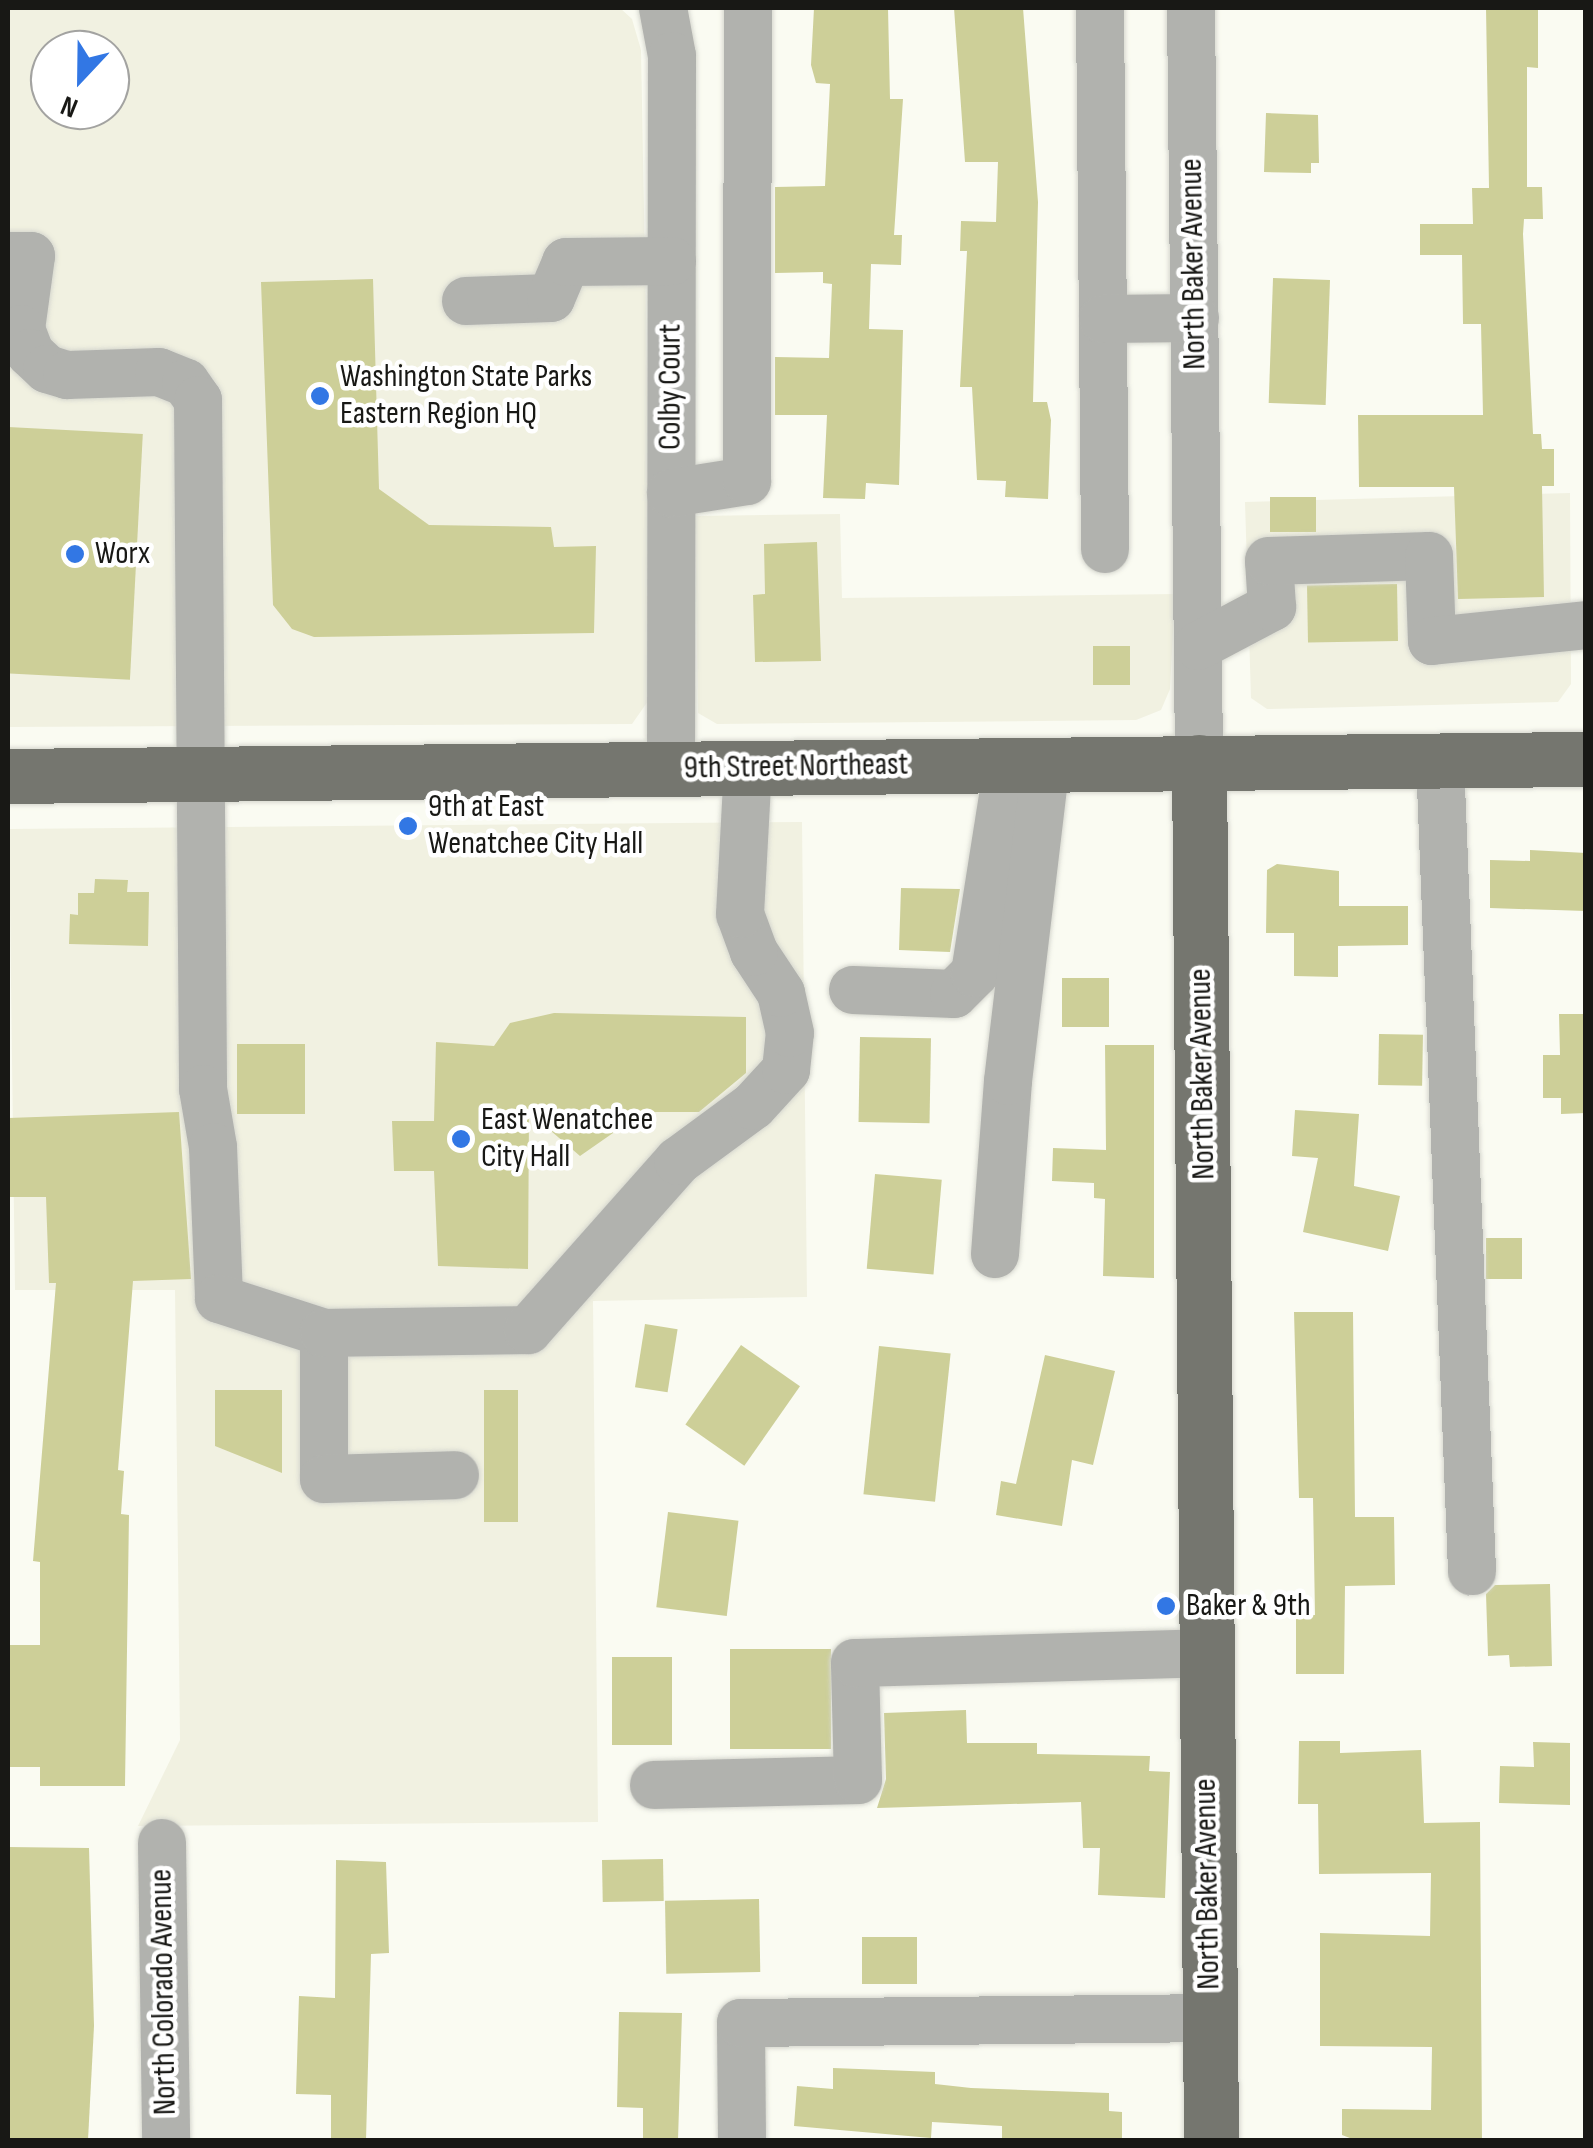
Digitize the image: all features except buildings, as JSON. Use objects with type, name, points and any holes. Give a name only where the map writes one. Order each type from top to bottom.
[{"type":"main road","name":"9th Street Northeast","points":[[8,776],[1586,758]]},
{"type":"main road","name":"North Baker Avenue","points":[[1199,762],[1210,2140]]},
{"type":"street","name":"Colby Court","points":[[664,8],[672,56],[671,768]]},
{"type":"street","points":[[671,493],[747,481],[748,8]]},
{"type":"street","points":[[1100,8],[1105,549]]},
{"type":"street","name":"North Baker Avenue","points":[[1191,8],[1199,762]]},
{"type":"street","points":[[8,256],[31,256],[21,330],[30,353],[46,369],[67,375],[159,372],[186,383],[198,400],[196,774],[203,1089],[213,1147],[219,1299],[324,1333],[528,1330],[678,1161],[753,1106],[786,1070],[790,1033],[782,994],[754,952],[740,914],[748,767]]},
{"type":"street","points":[[466,301],[552,298],[566,262],[672,261]]},
{"type":"street","points":[[1103,320],[1195,318]]},
{"type":"street","points":[[1198,646],[1272,607],[1270,560],[1429,556],[1432,641],[1586,625]]},
{"type":"street","points":[[1440,760],[1472,1572]]},
{"type":"street","points":[[853,990],[954,994],[976,973],[1027,764]]},
{"type":"street","points":[[996,1254],[1027,764]]},
{"type":"street","points":[[324,1333],[324,1480],[456,1475]]},
{"type":"street","points":[[654,1785],[858,1780],[855,1663],[1206,1654]]},
{"type":"street","name":"North Colorado Avenue","points":[[162,1843],[166,2140]]},
{"type":"street","points":[[742,2140],[741,2023],[1209,2018]]},
{"type":"shaded area","points":[[8,8],[620,8],[632,19],[641,50],[653,694],[632,724],[8,727]]},
{"type":"shaded area","points":[[1570,493],[1571,684],[1558,702],[1267,709],[1251,698],[1245,502]]},
{"type":"shaded area","points":[[840,514],[842,598],[1175,594],[1170,689],[1161,710],[1136,720],[717,724],[698,713],[695,516]]},
{"type":"shaded area","points":[[802,822],[807,1297],[593,1301],[598,1822],[138,1826],[180,1740],[175,1290],[15,1290],[9,829]]},
{"type":"place","name":"Washington State Parks Eastern Region HQ","points":[[320,396]]},
{"type":"place","name":"Worx","points":[[75,554]]},
{"type":"place","name":"9th at East Wenatchee City Hall","points":[[408,826]]},
{"type":"place","name":"East Wenatchee City Hall","points":[[461,1139]]},
{"type":"place","name":"Baker & 9th","points":[[1166,1606]]}]
